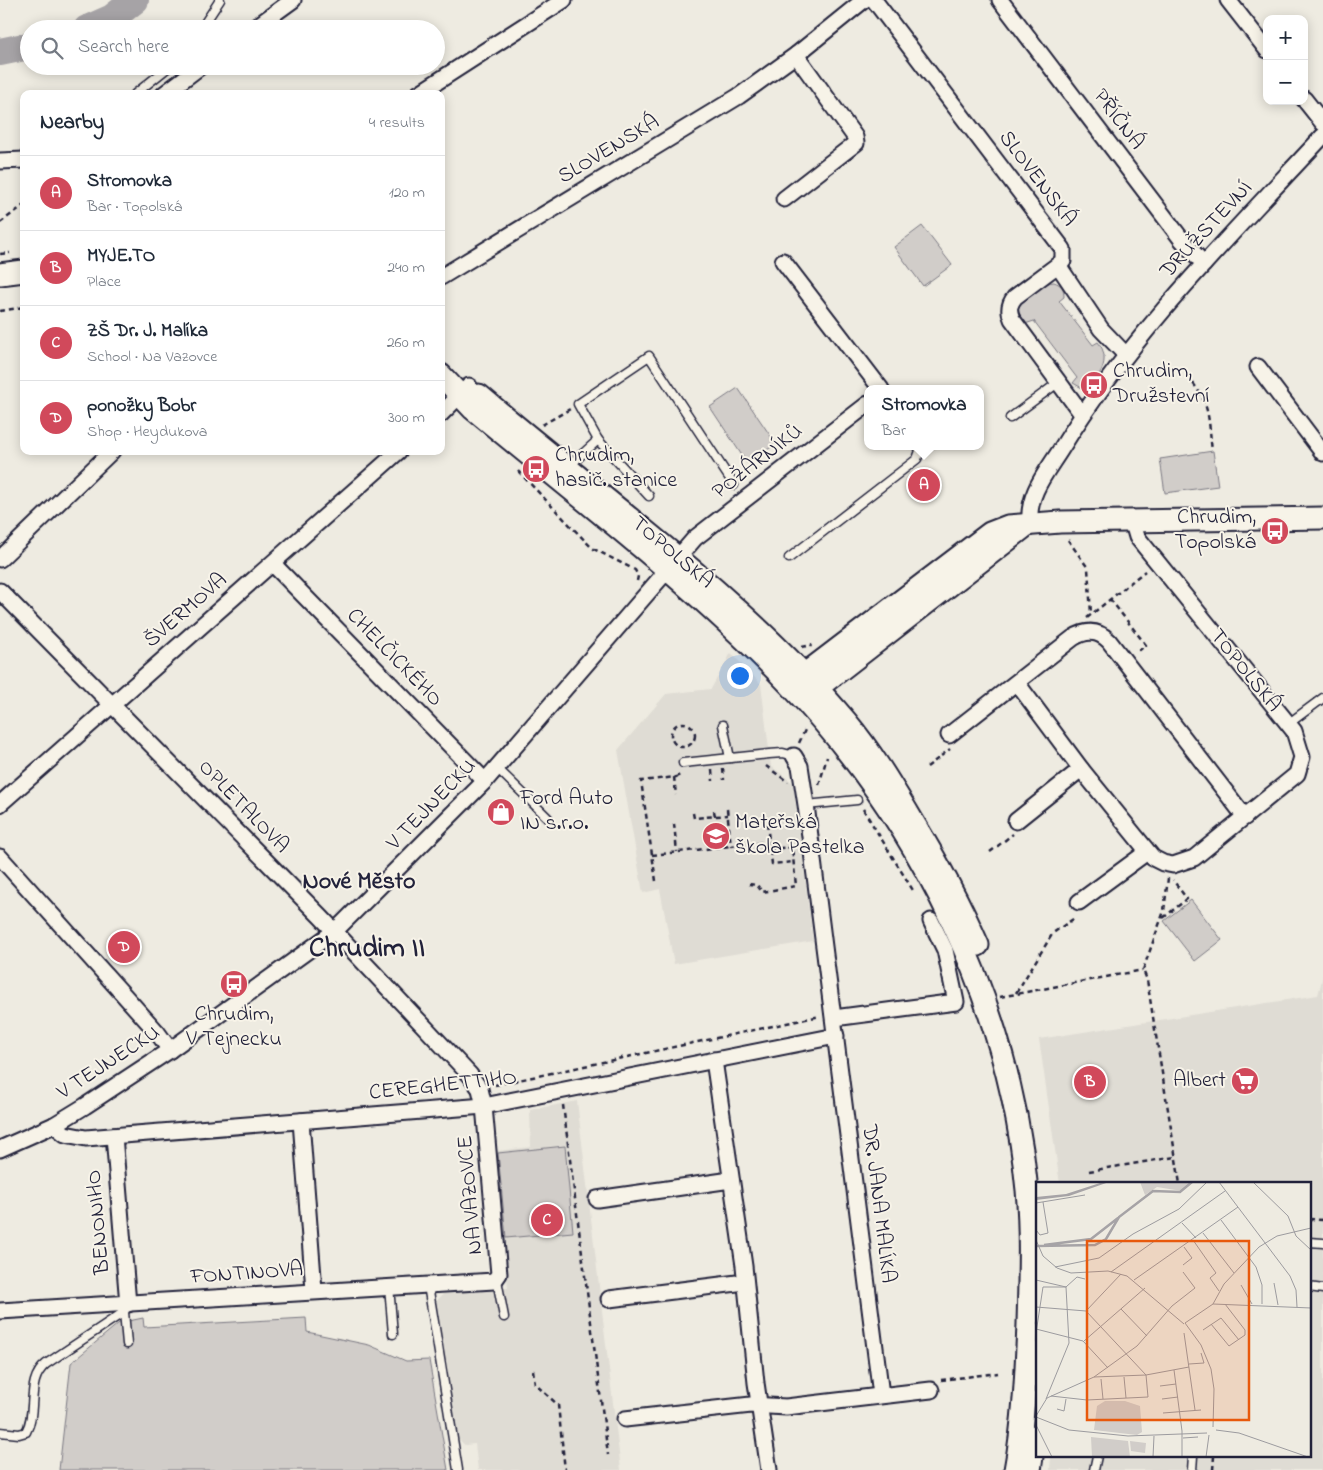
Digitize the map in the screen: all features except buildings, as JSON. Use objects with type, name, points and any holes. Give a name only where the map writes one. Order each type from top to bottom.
[{"type":"main road","points":[[0,261],[20,259]]},
{"type":"main road","points":[[0,274],[20,272]]},
{"type":"main road","name":"TOPOLSKÁ","points":[[445,368],[465,391],[473,409],[562,473],[672,564],[759,629],[803,687]]},
{"type":"main road","name":"TOPOLSKÁ","points":[[445,378],[465,391]]},
{"type":"main road","points":[[803,687],[990,533],[1008,526],[1132,520],[1323,518]]},
{"type":"main road","points":[[803,687],[846,721],[882,770],[936,859],[966,916],[992,978],[1006,1022],[1025,1094],[1040,1182]]},
{"type":"main road","points":[[803,687],[899,826],[925,869],[973,969],[1006,1077],[1033,1223],[1026,1378],[1015,1470]]},
{"type":"main road","points":[[1030,1470],[1036,1424]]},
{"type":"street","points":[[265,20],[293,0]]},
{"type":"street","points":[[424,90],[564,0]]},
{"type":"street","name":"SLOVENSKÁ","points":[[445,275],[739,96],[796,55],[864,0]]},
{"type":"street","name":"SLOVENSKÁ","points":[[874,0],[1061,246],[1064,257],[1058,265]]},
{"type":"street","name":"PŘÍČNÁ","points":[[1000,0],[1182,240],[1204,264]]},
{"type":"street","points":[[1228,0],[1263,45]]},
{"type":"street","points":[[784,199],[856,143],[855,137],[796,55]]},
{"type":"street","points":[[169,90],[189,75]]},
{"type":"street","points":[[1308,104],[1323,123]]},
{"type":"street","name":"DRUŽSTEVNÍ","points":[[1030,524],[1031,499],[1082,414],[1125,354],[1164,307],[1323,136]]},
{"type":"street","points":[[0,161],[20,160]]},
{"type":"street","points":[[783,261],[878,385]]},
{"type":"street","points":[[1082,414],[1012,319],[1009,311],[1010,304],[1015,298],[1058,265],[1101,329],[1125,354]]},
{"type":"street","points":[[1258,366],[1323,454]]},
{"type":"street","points":[[445,410],[465,391]]},
{"type":"street","name":"POŽÁRNÍKŮ","points":[[672,564],[697,536],[864,407]]},
{"type":"street","points":[[0,559],[108,455]]},
{"type":"street","name":"ŠVERMOVA","points":[[0,804],[395,455]]},
{"type":"street","name":"TOPOLSKÁ","points":[[1017,682],[1081,769],[1147,852],[1163,863],[1174,865],[1186,862],[1290,781],[1300,768],[1302,757],[1299,743],[1288,724],[1137,537],[1132,520]]},
{"type":"street","name":"CHELČICKÉHO","points":[[273,564],[486,781]]},
{"type":"street","name":"V TEJNECKU","points":[[0,1150],[54,1125],[170,1050],[335,931],[486,781],[672,564]]},
{"type":"street","name":"OPLETALOVA","points":[[0,591],[335,931],[470,1075],[480,1089],[484,1106]]},
{"type":"street","points":[[953,740],[1017,682],[1074,638],[1084,632],[1095,632],[1106,638],[1245,817]]},
{"type":"street","name":"DR. JANA MALÍKA","points":[[794,756],[800,766],[810,805],[836,1036],[881,1396]]},
{"type":"street","points":[[1015,827],[1081,769]]},
{"type":"street","points":[[1079,902],[1147,852]]},
{"type":"street","points":[[0,857],[157,1032],[170,1050]]},
{"type":"street","points":[[834,1018],[956,1002],[945,950],[932,921]]},
{"type":"street","name":"CEREGHETTIHO","points":[[54,1125],[65,1134],[77,1138],[484,1106],[836,1036]]},
{"type":"street","points":[[714,1060],[732,1180],[756,1383],[769,1470]]},
{"type":"street","name":"NA VAZOVCE","points":[[484,1106],[499,1274],[497,1280]]},
{"type":"street","points":[[301,1121],[314,1290]]},
{"type":"street","name":"BENONIHO","points":[[114,1136],[126,1308]]},
{"type":"street","points":[[597,1198],[732,1180]]},
{"type":"street","name":"FONTINOVA","points":[[0,1311],[126,1308],[314,1290],[497,1280]]},
{"type":"street","points":[[609,1299],[745,1282]]},
{"type":"street","points":[[624,1419],[751,1406],[786,1408],[881,1396],[935,1385]]},
{"type":"lane","points":[[206,20],[220,0]]},
{"type":"lane","points":[[140,90],[159,75]]},
{"type":"lane","points":[[649,496],[598,440],[578,404],[649,356],[734,485]]},
{"type":"lane","points":[[1010,418],[1059,382]]},
{"type":"lane","points":[[562,473],[598,440]]},
{"type":"lane","points":[[789,558],[917,459],[920,450]]},
{"type":"lane","points":[[1288,724],[1323,698]]},
{"type":"lane","points":[[723,725],[730,762]]},
{"type":"lane","points":[[682,763],[730,762],[783,753],[794,756]]},
{"type":"lane","points":[[497,768],[548,818]]},
{"type":"lane","points":[[810,805],[857,800]]},
{"type":"lane","points":[[1310,1242],[1323,1243]]},
{"type":"lane","points":[[497,1280],[504,1317]]},
{"type":"lane","points":[[428,1285],[458,1470]]},
{"type":"lane","points":[[388,1286],[393,1334]]},
{"type":"lane","points":[[1310,1288],[1323,1289]]},
{"type":"lane","points":[[126,1308],[127,1344]]},
{"type":"lane","points":[[0,1432],[19,1434],[26,1432],[33,1385],[38,1372],[46,1364],[126,1308]]},
{"type":"path","points":[[0,223],[20,208]]},
{"type":"path","points":[[0,311],[20,308]]},
{"type":"path","points":[[1187,376],[1198,388],[1206,403],[1212,452]]},
{"type":"path","points":[[535,430],[578,404]]},
{"type":"path","points":[[512,465],[592,548],[635,570],[638,576],[636,582],[647,592]]},
{"type":"path","points":[[1065,536],[1088,568],[1092,614]]},
{"type":"path","points":[[1084,632],[1084,621],[1152,566]]},
{"type":"path","points":[[1110,599],[1146,645],[1125,662]]},
{"type":"path","points":[[687,723],[693,728],[695,737],[689,745],[681,746],[674,743],[672,733],[676,726],[687,723]]},
{"type":"path","points":[[794,756],[805,729]]},
{"type":"path","points":[[927,767],[953,740]]},
{"type":"path","points":[[810,805],[828,754]]},
{"type":"path","points":[[704,769],[723,767],[730,762]]},
{"type":"path","points":[[723,767],[724,780]]},
{"type":"path","points":[[712,768],[713,781]]},
{"type":"path","points":[[656,881],[641,780],[674,777],[686,772]]},
{"type":"path","points":[[674,777],[676,795]]},
{"type":"path","points":[[857,800],[917,896]]},
{"type":"path","points":[[727,809],[732,846]]},
{"type":"path","points":[[714,811],[715,816]]},
{"type":"path","points":[[693,813],[694,818],[728,815]]},
{"type":"path","points":[[674,824],[677,853]]},
{"type":"path","points":[[767,824],[772,864],[794,862]]},
{"type":"path","points":[[990,852],[1015,827]]},
{"type":"path","points":[[652,855],[769,842]]},
{"type":"path","points":[[749,884],[757,885],[762,892],[794,888],[796,883],[792,847],[770,849]]},
{"type":"path","points":[[1162,919],[1187,899],[1168,875],[1166,903],[1162,919],[1143,970],[1147,980],[1180,1182]]},
{"type":"path","points":[[1016,993],[1053,933],[1085,909],[1079,902]]},
{"type":"path","points":[[1003,996],[1143,970]]},
{"type":"path","points":[[480,1089],[815,1017]]},
{"type":"path","points":[[562,1092],[608,1455]]},
{"type":"path","points":[[1089,1171],[1175,1157]]},
{"type":"path","points":[[1310,1218],[1323,1220]]},
{"type":"path","points":[[533,1370],[535,1384],[558,1405],[566,1470]]},
{"type":"path","points":[[935,1385],[998,1373]]},
{"type":"shaded area","points":[[922,226],[952,265],[923,286],[894,247]]},
{"type":"shaded area","points":[[1054,282],[1061,286],[1064,291],[1064,297],[1059,301],[1093,345],[1098,342],[1104,355],[1104,362],[1099,375],[1082,388],[1073,383],[1077,378],[1034,321],[1025,324],[1019,318],[1020,304],[1025,297],[1039,287]]},
{"type":"shaded area","points":[[738,388],[776,444],[747,463],[710,407]]},
{"type":"shaded area","points":[[1213,451],[1218,486],[1165,493],[1160,459]]},
{"type":"shaded area","name":"Mateřská škola Pastelka","points":[[731,653],[761,684],[771,766],[793,783],[813,941],[674,964],[660,889],[643,893],[618,750],[666,694],[711,689]]},
{"type":"shaded area","points":[[1191,900],[1222,940],[1195,961],[1164,921]]},
{"type":"shaded area","points":[[1323,976],[1323,1470],[1050,1470],[1051,1458],[1310,1458],[1310,1182],[1060,1182],[1039,1039],[1318,995]]},
{"type":"shaded area","points":[[577,1101],[621,1470],[478,1470],[475,1444],[465,1445],[458,1439],[435,1303],[445,1292],[508,1288],[496,1151],[531,1147],[530,1110]]},
{"type":"shaded area","points":[[565,1146],[573,1232],[506,1238],[498,1153]]},
{"type":"shaded area","points":[[143,1318],[144,1327],[306,1318],[307,1332],[369,1345],[406,1361],[429,1360],[448,1470],[59,1470],[71,1363],[119,1323]]},
{"type":"waterway","points":[[107,20],[135,0]]},
{"type":"waterway","points":[[0,52],[20,48]]},
{"type":"place","name":"Chrudim, Družstevní","points":[[1094,385]]},
{"type":"place","name":"Chrudim, hasič. stanice","points":[[536,469]]},
{"type":"place","name":"Stromovka","points":[[924,485]]},
{"type":"place","name":"Chrudim, Topolská","points":[[1275,531]]},
{"type":"place","name":"Ford Auto IN s.r.o.","points":[[501,812]]},
{"type":"place","name":"Mateřská škola Pastelka","points":[[716,836]]},
{"type":"place","name":"ponožky Bobr","points":[[124,947]]},
{"type":"place","name":"Chrudim, V Tejnecku","points":[[234,984]]},
{"type":"place","name":"Albert","points":[[1245,1081]]},
{"type":"place","name":"MYJE.TO","points":[[1090,1082]]},
{"type":"place","name":"ZŠ Dr. J. Malíka","points":[[547,1220]]},
{"type":"district","name":"Nové Město","points":[[359,882]]},
{"type":"district","name":"Chrudim II","points":[[367,949]]}]
